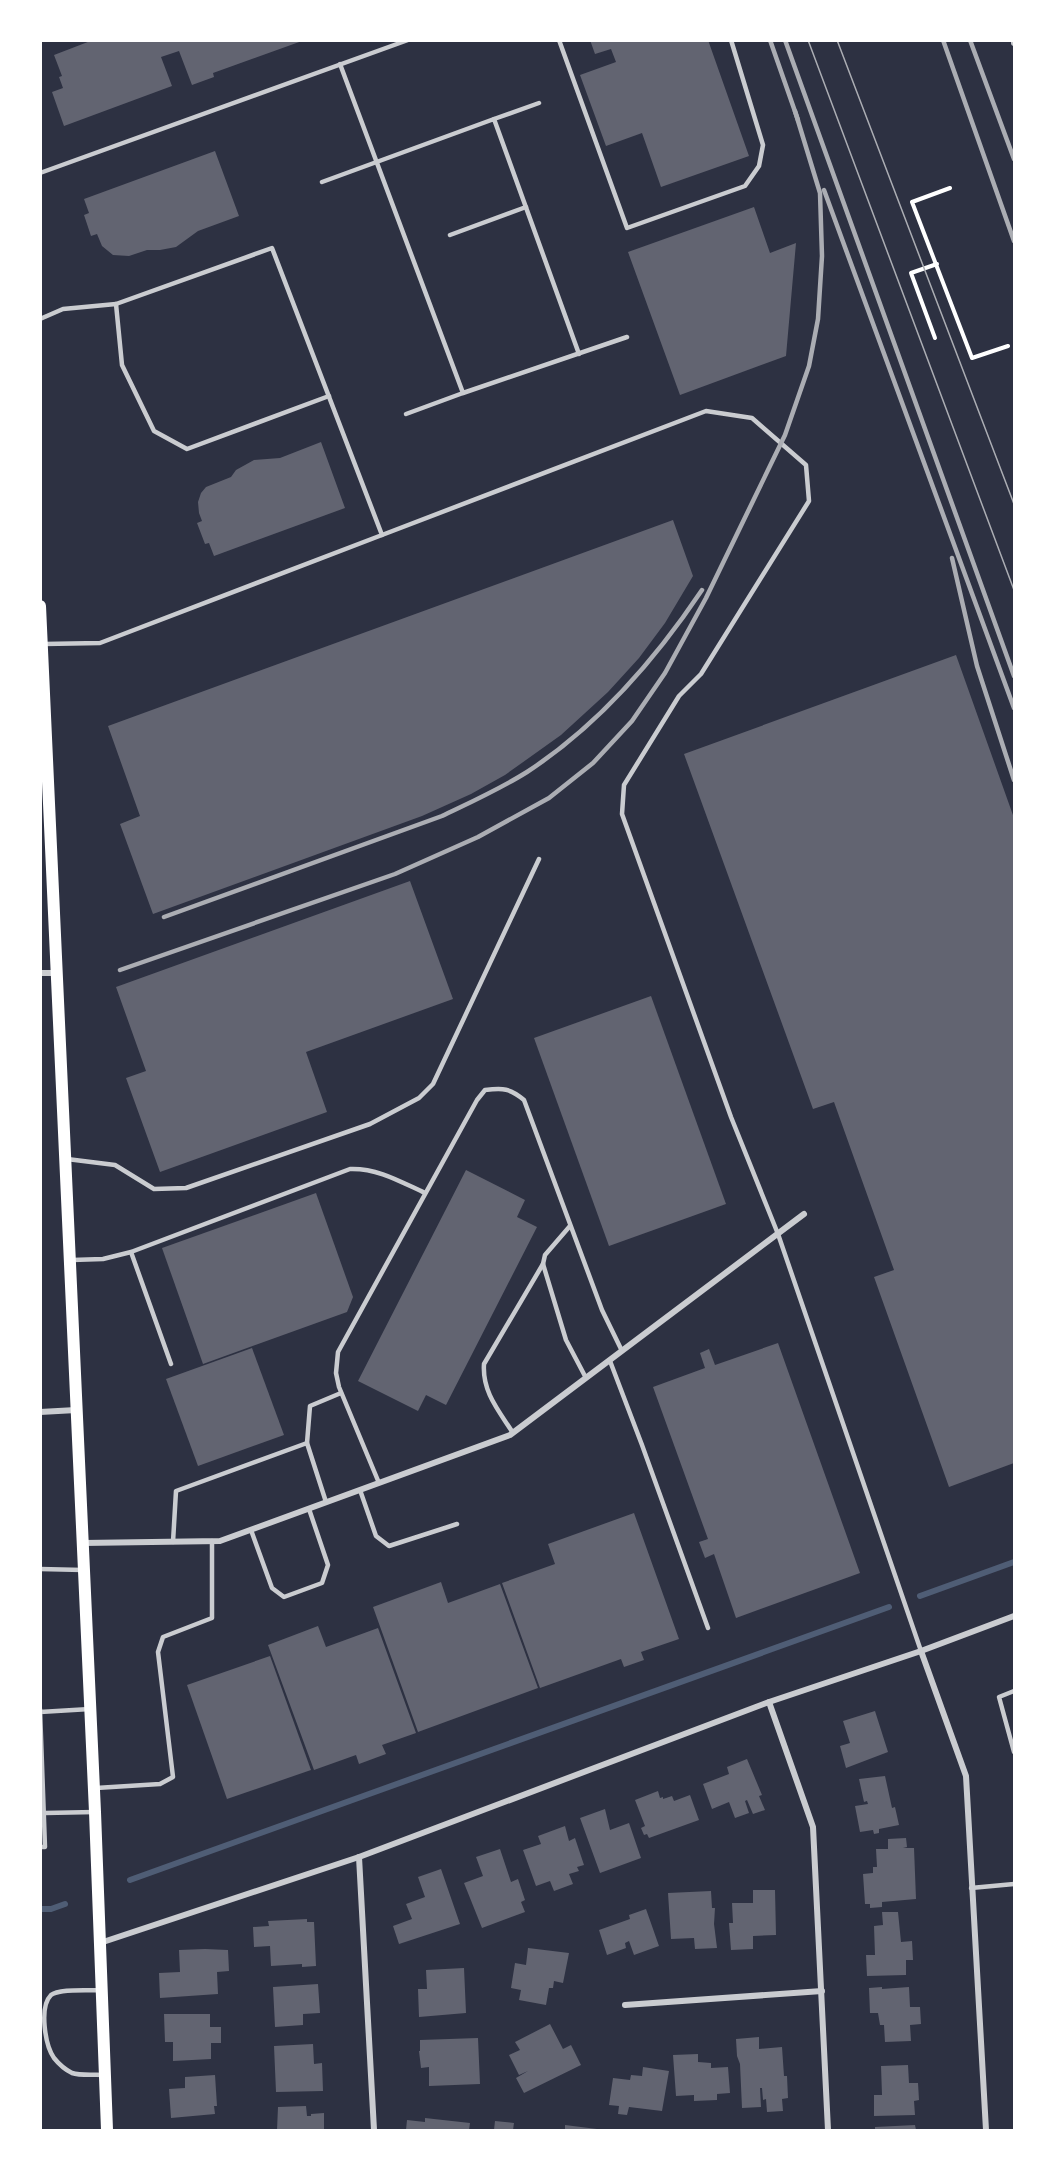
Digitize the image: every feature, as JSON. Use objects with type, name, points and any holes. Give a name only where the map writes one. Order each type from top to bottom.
[{"type":"main road","points":[[40,606],[94,1788],[107,2130]]},
{"type":"street","points":[[40,973],[56,972]]},
{"type":"street","points":[[82,1543],[220,1541],[513,1433],[804,1214]]},
{"type":"street","points":[[40,1412],[76,1410]]},
{"type":"street","points":[[99,1943],[359,1857],[769,1702],[921,1651],[1014,1616]]},
{"type":"street","points":[[921,1651],[966,1776],[986,2130]]},
{"type":"street","points":[[769,1702],[813,1827],[828,2130]]},
{"type":"street","points":[[359,1857],[374,2130]]},
{"type":"street","points":[[625,2005],[822,1991]]},
{"type":"lane","points":[[40,173],[408,40]]},
{"type":"lane","points":[[559,40],[627,228],[745,186],[759,166],[763,145],[731,40]]},
{"type":"lane","points":[[340,64],[463,393]]},
{"type":"lane","points":[[322,183],[539,103]]},
{"type":"lane","points":[[494,119],[579,354]]},
{"type":"lane","points":[[450,235],[526,207]]},
{"type":"lane","points":[[40,319],[63,309],[116,304],[272,248],[382,535]]},
{"type":"lane","points":[[116,304],[122,365],[154,431],[187,449],[329,396]]},
{"type":"lane","points":[[405,414],[627,337]]},
{"type":"lane","points":[[42,644],[100,643],[706,411],[752,418],[806,465],[809,501],[701,674],[679,696],[624,785],[622,814],[731,1117],[778,1234],[921,1651]]},
{"type":"lane","points":[[65,1158],[115,1165],[154,1189],[186,1188],[370,1124],[418,1098],[433,1084],[539,859]]},
{"type":"lane","points":[[379,1483],[341,1393],[336,1373],[338,1352],[477,1100],[485,1090],[512,1090],[524,1100],[602,1310],[622,1351]]},
{"type":"lane","points":[[70,1261],[103,1259],[130,1252],[350,1169],[386,1174],[425,1193]]},
{"type":"lane","points":[[513,1433],[489,1395],[483,1378],[484,1364],[543,1264],[545,1255],[570,1226]]},
{"type":"lane","points":[[130,1252],[171,1364]]},
{"type":"lane","points":[[543,1264],[566,1340],[586,1378]]},
{"type":"lane","points":[[610,1361],[708,1628]]},
{"type":"lane","points":[[326,1502],[307,1443],[310,1406],[341,1393]]},
{"type":"lane","points":[[173,1542],[176,1491],[307,1443]]},
{"type":"lane","points":[[360,1490],[376,1536],[389,1546],[457,1524]]},
{"type":"lane","points":[[251,1530],[272,1588],[284,1597],[322,1583],[328,1565],[309,1509]]},
{"type":"lane","points":[[94,1788],[160,1784],[173,1777],[158,1652],[163,1636],[212,1618],[212,1541]]},
{"type":"lane","points":[[40,1569],[83,1570]]},
{"type":"lane","points":[[1014,1691],[999,1697],[1014,1752]]},
{"type":"lane","points":[[40,1847],[45,1846],[41,1711],[90,1709]]},
{"type":"lane","points":[[45,1813],[95,1812]]},
{"type":"lane","points":[[971,1888],[1014,1884]]},
{"type":"lane","points":[[102,1990],[57,1992],[50,1996],[45,2005],[44,2023],[50,2050],[63,2067],[74,2074],[105,2075]]},
{"type":"path","points":[[950,188],[912,202],[972,358],[1008,346]]},
{"type":"path","points":[[935,338],[911,273],[937,264]]},
{"type":"building","points":[[93,40],[302,41],[213,73],[214,77],[192,85],[179,51],[161,57],[172,86],[64,126],[52,92],[63,88],[59,77],[62,76],[54,55]]},
{"type":"building","points":[[590,40],[708,40],[749,156],[661,187],[642,133],[606,146],[580,75],[616,62],[611,49],[595,54]]},
{"type":"building","points":[[215,151],[239,216],[198,231],[176,247],[147,250],[129,256],[113,255],[102,246],[97,234],[91,236],[84,215],[89,213],[84,199]]},
{"type":"building","points":[[754,207],[770,253],[796,243],[786,356],[680,395],[628,252]]},
{"type":"building","points":[[321,442],[345,508],[214,556],[209,543],[205,544],[197,523],[202,521],[198,502],[206,487],[231,477],[236,470],[254,460],[280,458]]},
{"type":"building","points":[[673,520],[693,576],[665,623],[639,658],[608,692],[561,735],[505,775],[471,794],[422,816],[153,914],[120,824],[140,816],[108,726]]},
{"type":"building","points":[[956,655],[1014,818],[1014,1463],[949,1487],[874,1277],[894,1270],[834,1102],[813,1109],[684,754]]},
{"type":"building","points":[[410,881],[453,999],[306,1052],[327,1112],[160,1172],[126,1078],[146,1071],[116,987]]},
{"type":"building","points":[[651,996],[726,1204],[609,1246],[534,1038]]},
{"type":"building","points":[[466,1170],[525,1200],[517,1217],[537,1227],[446,1405],[426,1395],[418,1411],[358,1381]]},
{"type":"building","points":[[316,1193],[353,1297],[347,1312],[203,1364],[162,1248]]},
{"type":"building","points":[[778,1343],[860,1573],[736,1618],[714,1554],[705,1558],[699,1542],[708,1539],[653,1387],[705,1368],[700,1353],[709,1349],[715,1365]]},
{"type":"building","points":[[252,1348],[284,1435],[198,1466],[166,1379]]},
{"type":"building","points":[[634,1513],[679,1639],[641,1652],[644,1660],[624,1667],[621,1659],[540,1688],[502,1583],[555,1564],[548,1544]]},
{"type":"building","points":[[441,1582],[448,1603],[500,1584],[538,1688],[418,1732],[373,1607]]},
{"type":"building","points":[[318,1626],[326,1647],[378,1628],[416,1733],[382,1745],[386,1754],[359,1764],[356,1755],[314,1770],[268,1645]]},
{"type":"building","points":[[270,1656],[311,1770],[227,1799],[187,1685]]},
{"type":"building","points":[[875,1711],[888,1752],[846,1768],[840,1746],[850,1743],[843,1721]]},
{"type":"building","points":[[747,1759],[762,1795],[759,1796],[765,1810],[753,1814],[747,1800],[745,1801],[749,1813],[735,1818],[729,1802],[712,1809],[703,1784],[729,1774],[727,1767]]},
{"type":"building","points":[[885,1776],[892,1808],[895,1807],[899,1825],[879,1829],[879,1833],[874,1834],[873,1830],[860,1832],[855,1806],[868,1804],[867,1801],[864,1802],[859,1779]]},
{"type":"building","points":[[658,1791],[660,1798],[672,1796],[674,1801],[690,1795],[699,1820],[649,1838],[647,1834],[644,1835],[641,1828],[645,1826],[635,1800]]},
{"type":"building","points":[[605,1809],[610,1830],[629,1823],[641,1858],[600,1873],[580,1818]]},
{"type":"building","points":[[565,1826],[569,1841],[575,1838],[584,1865],[577,1867],[579,1871],[569,1874],[573,1884],[554,1891],[550,1881],[536,1886],[523,1850],[541,1844],[538,1836]]},
{"type":"building","points":[[906,1838],[907,1847],[903,1848],[914,1848],[916,1899],[882,1902],[882,1907],[870,1908],[870,1904],[865,1904],[863,1874],[873,1873],[873,1867],[877,1867],[876,1849],[888,1849],[888,1839]]},
{"type":"building","points":[[500,1849],[511,1882],[518,1879],[525,1900],[521,1902],[525,1912],[482,1928],[464,1883],[483,1876],[476,1857]]},
{"type":"building","points":[[441,1869],[460,1924],[399,1944],[393,1926],[412,1919],[406,1904],[425,1897],[418,1877]]},
{"type":"building","points":[[753,1890],[775,1890],[776,1935],[753,1936],[753,1949],[731,1950],[729,1923],[733,1923],[732,1903],[753,1903]]},
{"type":"building","points":[[711,1891],[712,1908],[715,1908],[717,1948],[695,1949],[694,1938],[671,1939],[668,1893]]},
{"type":"building","points":[[646,1909],[659,1946],[634,1955],[629,1941],[625,1943],[626,1948],[607,1955],[599,1930],[630,1919],[629,1915]]},
{"type":"building","points":[[882,1912],[898,1912],[901,1942],[912,1941],[913,1960],[906,1960],[906,1975],[867,1976],[866,1955],[875,1955],[874,1926],[883,1925]]},
{"type":"building","points":[[307,1919],[307,1922],[314,1922],[316,1966],[302,1967],[302,1964],[271,1966],[270,1946],[254,1947],[253,1927],[269,1926],[268,1921]]},
{"type":"building","points":[[528,1948],[569,1953],[563,1983],[554,1981],[553,1988],[549,1988],[546,2005],[519,2000],[521,1990],[511,1988],[515,1963],[526,1965]]},
{"type":"building","points":[[179,1950],[228,1950],[229,1971],[217,1972],[218,1994],[160,1998],[159,1973],[180,1972]]},
{"type":"building","points":[[464,1968],[466,2013],[419,2017],[418,1989],[427,1989],[426,1970]]},
{"type":"building","points":[[318,1984],[320,2013],[303,2014],[303,2025],[275,2027],[273,1987]]},
{"type":"building","points":[[882,1987],[882,1989],[909,1987],[910,2007],[920,2007],[921,2024],[910,2025],[911,2041],[885,2042],[884,2025],[880,2025],[878,2013],[870,2013],[869,1988]]},
{"type":"building","points":[[164,2014],[210,2014],[210,2027],[221,2027],[221,2043],[211,2043],[211,2059],[173,2061],[173,2042],[165,2042]]},
{"type":"building","points":[[550,2024],[563,2049],[571,2045],[581,2065],[524,2093],[516,2078],[528,2071],[519,2075],[509,2055],[520,2050],[515,2042]]},
{"type":"building","points":[[759,2037],[759,2049],[782,2047],[788,2098],[782,2099],[783,2111],[767,2112],[762,2088],[760,2088],[761,2107],[742,2108],[740,2064],[736,2039]]},
{"type":"building","points":[[478,2038],[480,2084],[429,2086],[429,2067],[421,2068],[420,2040]]},
{"type":"building","points":[[313,2044],[314,2064],[322,2063],[323,2091],[276,2092],[274,2046]]},
{"type":"building","points":[[698,2054],[698,2062],[711,2063],[711,2068],[728,2067],[730,2093],[717,2094],[717,2100],[694,2101],[694,2095],[676,2096],[673,2055]]},
{"type":"building","points":[[908,2065],[909,2083],[918,2083],[919,2100],[914,2101],[915,2115],[874,2116],[874,2095],[882,2095],[881,2066]]},
{"type":"building","points":[[643,2067],[669,2071],[662,2111],[629,2107],[627,2115],[618,2114],[619,2106],[609,2105],[613,2078],[630,2080],[631,2075],[642,2076]]},
{"type":"building","points":[[215,2075],[217,2106],[214,2106],[215,2114],[171,2118],[169,2089],[185,2088],[185,2077]]},
{"type":"building","points":[[306,2106],[307,2116],[324,2113],[324,2130],[277,2130],[278,2107]]},
{"type":"building","points":[[425,2118],[470,2123],[469,2130],[406,2130],[407,2120],[425,2122]]},
{"type":"building","points":[[495,2121],[514,2123],[513,2130],[494,2130]]},
{"type":"building","points":[[565,2125],[597,2129],[597,2130],[565,2130]]},
{"type":"building","points":[[915,2125],[916,2130],[875,2130],[875,2127]]},
{"type":"waterway","points":[[920,1596],[1014,1562]]},
{"type":"waterway","points":[[130,1880],[889,1607]]},
{"type":"waterway","points":[[40,1909],[51,1909],[65,1904]]},
{"type":"tram line","points":[[808,40],[1014,590]]},
{"type":"tram line","points":[[837,40],[1014,504]]},
{"type":"railway","points":[[770,40],[798,120]]},
{"type":"railway","points":[[785,40],[1014,676]]},
{"type":"railway","points":[[943,40],[1014,241]]},
{"type":"railway","points":[[970,40],[1014,159]]},
{"type":"railway","points":[[120,970],[395,874],[478,837],[549,798],[593,763],[632,721],[665,673],[706,598],[785,435],[809,366],[818,319],[822,256],[820,193],[795,111]]},
{"type":"railway","points":[[824,190],[1014,708]]},
{"type":"railway","points":[[952,558],[977,666],[1014,780]]},
{"type":"railway","points":[[164,917],[442,816],[527,772],[578,734],[624,690],[665,641],[702,590]]}]
